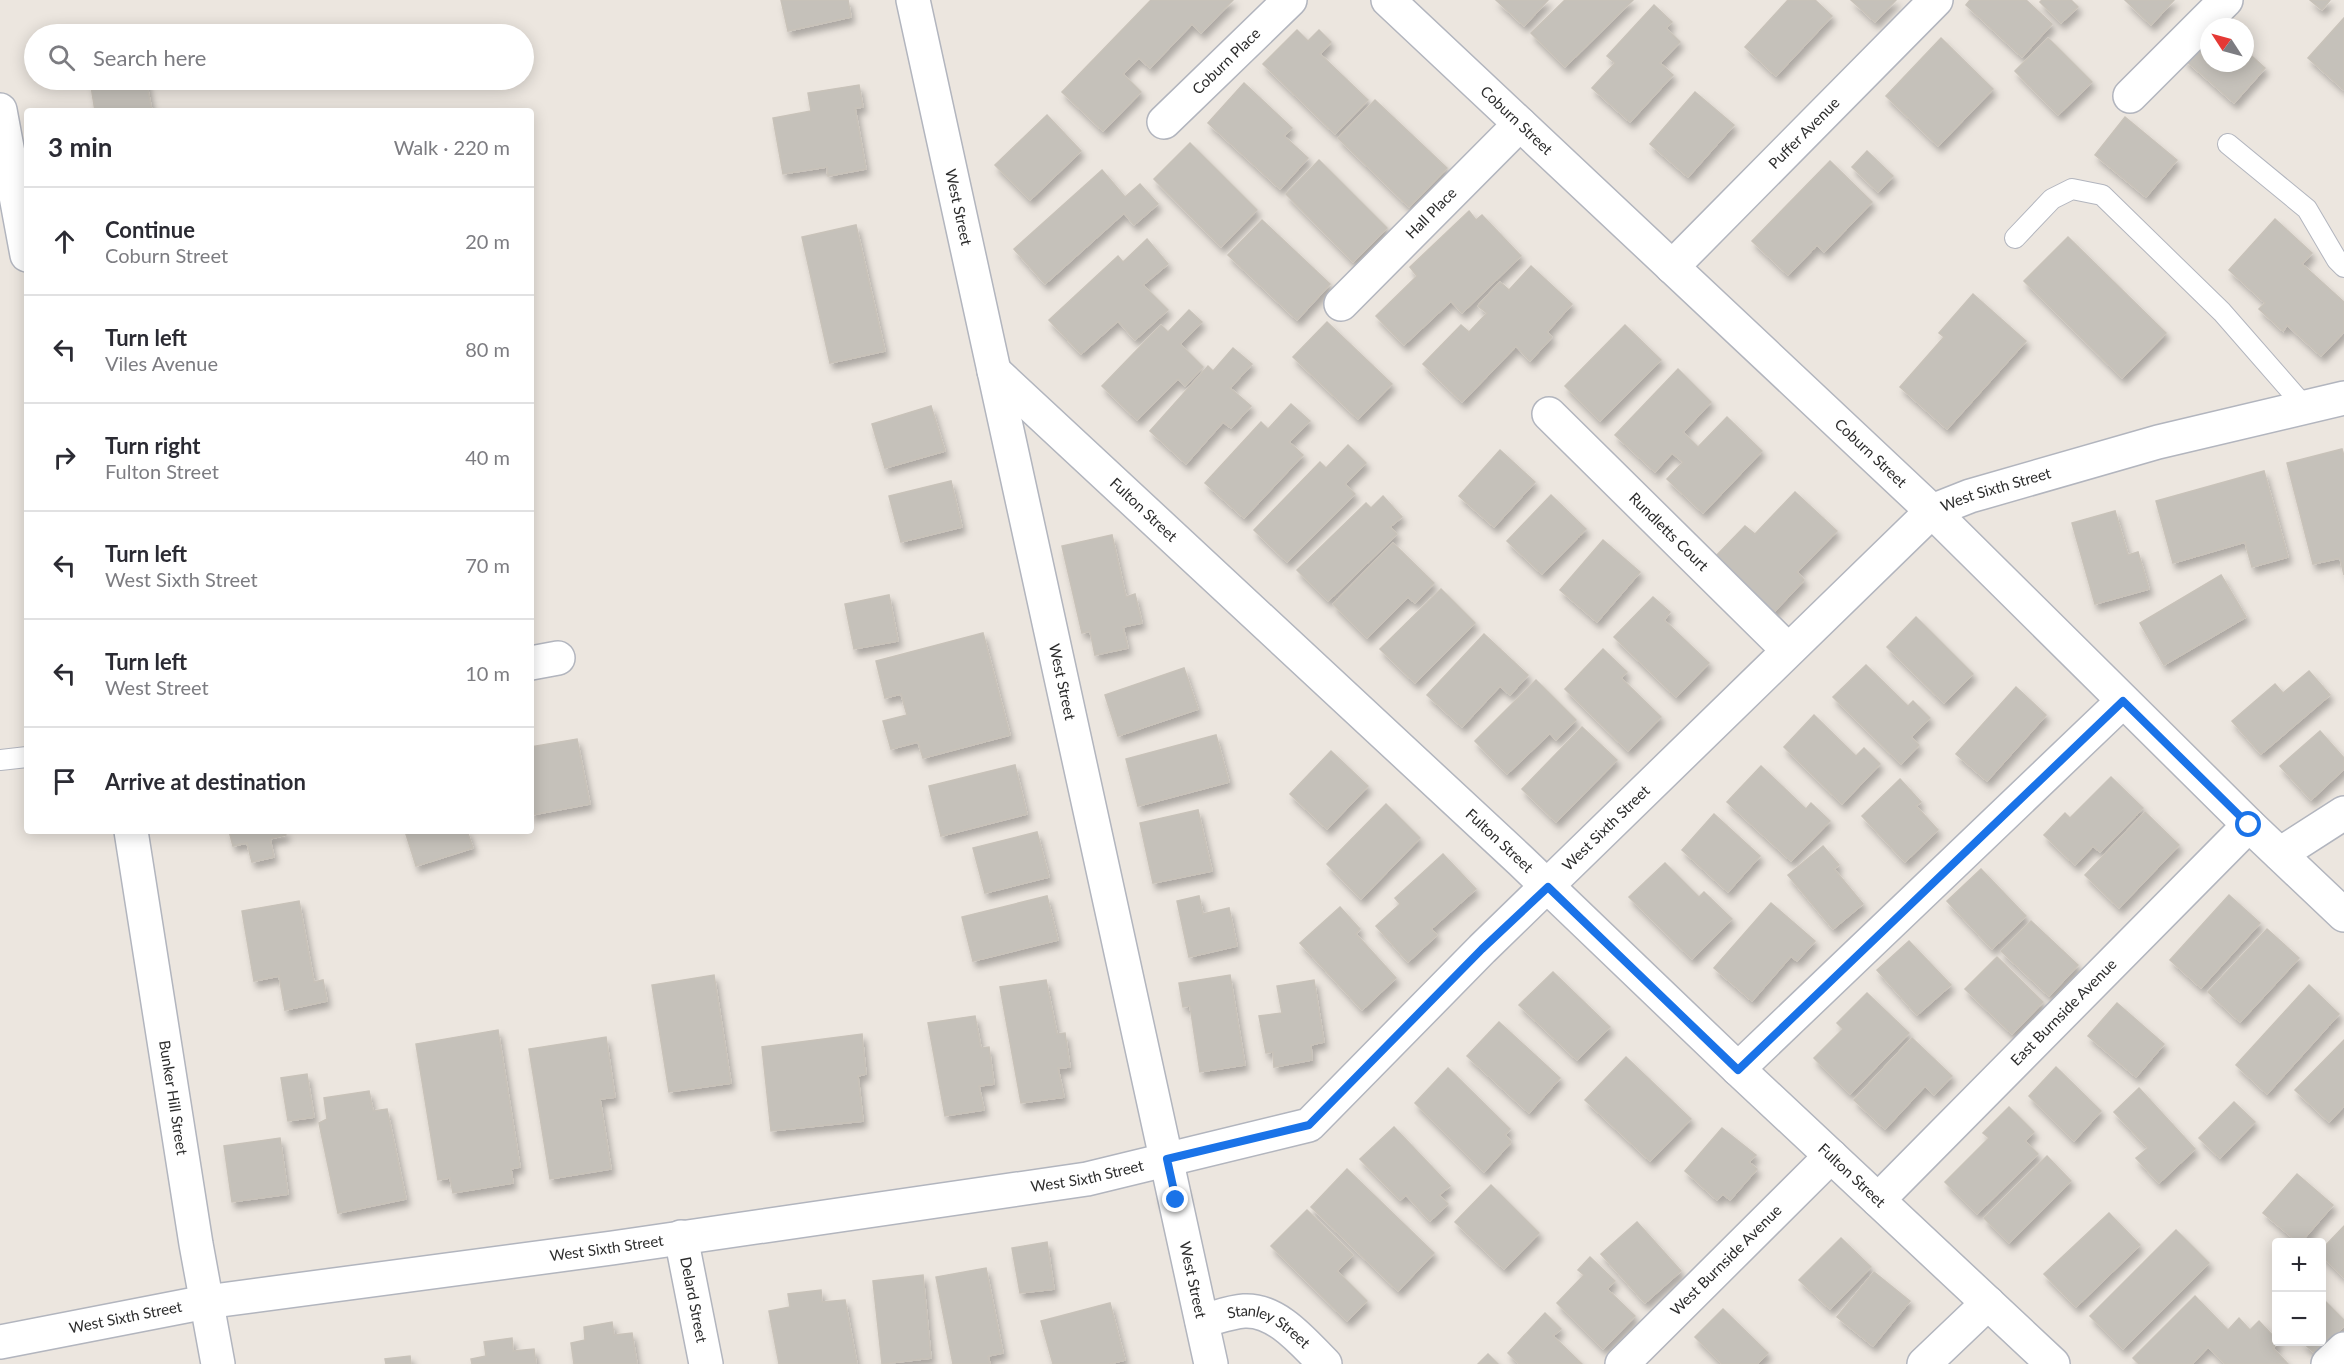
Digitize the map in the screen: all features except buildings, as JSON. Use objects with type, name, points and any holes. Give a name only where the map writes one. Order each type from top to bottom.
[{"type":"street","name":"West Street","points":[[913,0],[1211,1364]]},
{"type":"street","name":"Coburn Place","points":[[1164,122],[1290,0]]},
{"type":"street","name":"Coburn Street","points":[[1388,0],[1932,511],[2249,825],[2344,915]]},
{"type":"street","name":"Puffer Avenue","points":[[1672,267],[1936,0]]},
{"type":"street","points":[[2130,96],[2226,0]]},
{"type":"street","points":[[0,110],[24,239]]},
{"type":"street","name":"Hall Place","points":[[1341,304],[1520,124]]},
{"type":"street","name":"Fulton Street","points":[[994,371],[1548,887],[1738,1070],[2053,1364]]},
{"type":"street","name":"West Sixth Street","points":[[0,1342],[206,1302],[1087,1179],[1309,1125],[1482,949],[1932,511],[1970,496],[2146,446],[2344,398]]},
{"type":"street","name":"Rundletts Court","points":[[1549,414],[1788,650]]},
{"type":"street","points":[[1738,1070],[2123,701]]},
{"type":"street","points":[[2280,854],[2344,813]]},
{"type":"street","name":"East Burnside Avenue","points":[[1878,1200],[2249,825]]},
{"type":"street","name":"Bunker Hill Street","points":[[131,834],[206,1302],[218,1364]]},
{"type":"street","name":"West Burnside Avenue","points":[[1622,1364],[1831,1156]]},
{"type":"street","name":"Delard Street","points":[[681,1237],[706,1364]]},
{"type":"street","points":[[1924,1364],[1988,1303]]},
{"type":"street","name":"Stanley Street","points":[[1202,1321],[1244,1311],[1269,1317],[1286,1326],[1325,1364]]},
{"type":"street","points":[[2328,1364],[2344,1349]]},
{"type":"lane","points":[[2229,144],[2307,209],[2337,260],[2344,267]]},
{"type":"lane","points":[[2015,238],[2052,199],[2072,189],[2102,195],[2222,312],[2305,407]]},
{"type":"lane","points":[[0,759],[24,757]]},
{"type":"route","points":[[1176,1200],[1167,1159],[1309,1125],[1482,949],[1548,887],[1738,1070],[2123,701],[2249,825]]}]
